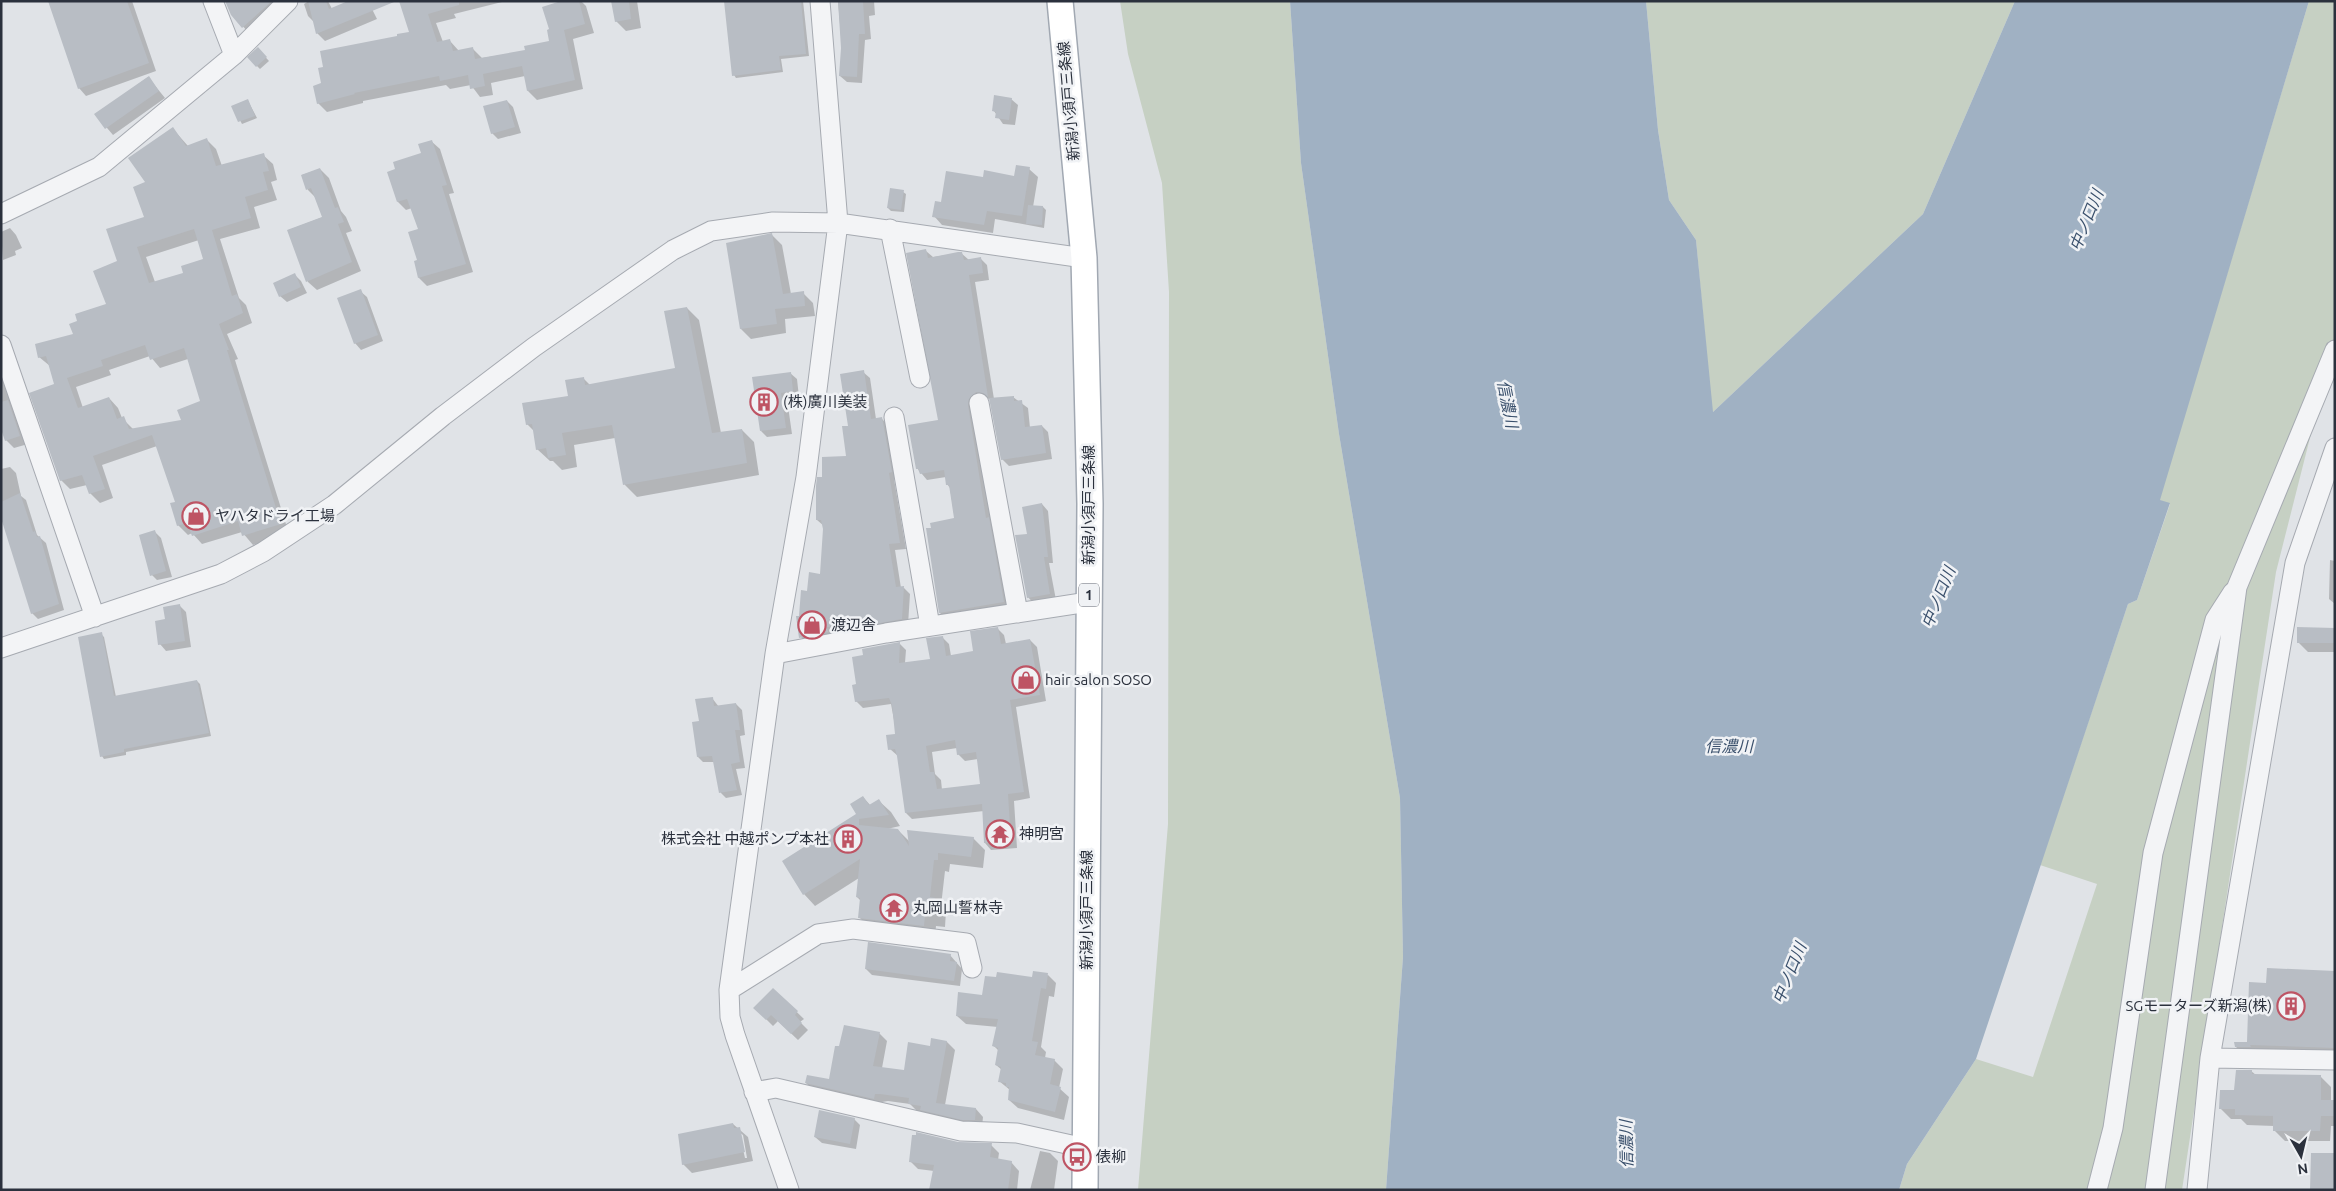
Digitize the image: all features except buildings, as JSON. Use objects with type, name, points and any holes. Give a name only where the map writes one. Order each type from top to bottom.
[{"type":"main road","name":"新潟小須戸三条線","points":[[1060,1],[1084,258],[1090,504],[1084,1190]]},
{"type":"street","points":[[213,1],[234,55]]},
{"type":"street","points":[[1,214],[100,167],[234,55],[288,1]]},
{"type":"street","points":[[789,1190],[754,1092],[730,1016],[730,990],[775,654],[806,476],[838,223],[820,1]]},
{"type":"street","points":[[1,648],[221,574],[263,552],[334,505],[443,416],[534,347],[673,250],[711,231],[773,222],[838,223],[1084,258]]},
{"type":"street","points":[[890,229],[920,378]]},
{"type":"street","points":[[1,345],[95,617]]},
{"type":"street","points":[[2097,1190],[2113,1128],[2153,854],[2215,620],[2237,586],[2335,350]]},
{"type":"street","points":[[979,403],[1018,613]]},
{"type":"street","points":[[894,417],[930,626]]},
{"type":"street","points":[[2197,1190],[2210,1058],[2295,563],[2335,448]]},
{"type":"street","points":[[2155,1190],[2237,586]]},
{"type":"street","points":[[775,654],[930,626],[1088,602]]},
{"type":"street","points":[[730,990],[818,934],[853,929],[966,943],[972,968]]},
{"type":"street","points":[[2210,1058],[2335,1060]]},
{"type":"street","points":[[754,1092],[776,1088],[961,1131],[1017,1133],[1085,1148]]},
{"type":"shaded area","points":[[1120,1],[1290,1],[1301,163],[1339,434],[1400,798],[1403,957],[1386,1190],[1138,1190],[1168,824],[1169,292],[1162,183],[1128,54]]},
{"type":"shaded area","points":[[1646,1],[2015,1],[1923,214],[1712,413],[1696,240],[1669,200],[1658,130]]},
{"type":"shaded area","points":[[2309,1],[2335,1],[2335,339],[2276,572],[2182,1190],[1899,1190],[1907,1164],[1976,1059],[2033,1077],[2097,884],[2040,865],[2128,604],[2137,600],[2170,504],[2159,500]]},
{"type":"water","name":"信濃川","points":[[1290,1],[1646,1],[1658,130],[1669,200],[1696,240],[1713,412],[1923,214],[2015,1],[2309,1],[2160,500],[2170,503],[2137,600],[2128,604],[1976,1059],[1907,1164],[1899,1190],[1386,1190],[1403,957],[1400,798],[1339,434],[1301,163]]},
{"type":"place","name":"(株)廣川美装","points":[[764,402]]},
{"type":"place","name":"ヤハタドライ工場","points":[[196,516]]},
{"type":"place","name":"渡辺舎","points":[[812,625]]},
{"type":"place","name":"hair salon SOSO","points":[[1026,680]]},
{"type":"place","name":"神明宮","points":[[1000,834]]},
{"type":"place","name":"株式会社 中越ポンプ本社","points":[[848,839]]},
{"type":"place","name":"丸岡山誓林寺","points":[[894,908]]},
{"type":"place","name":"SGモーターズ新潟(株)","points":[[2291,1006]]},
{"type":"place","name":"俵柳","points":[[1077,1157]]},
{"type":"water label","name":"中ノ口川","points":[[2086,220]]},
{"type":"water label","name":"中ノ口川","points":[[1938,597]]},
{"type":"water label","name":"中ノ口川","points":[[1789,973]]}]
